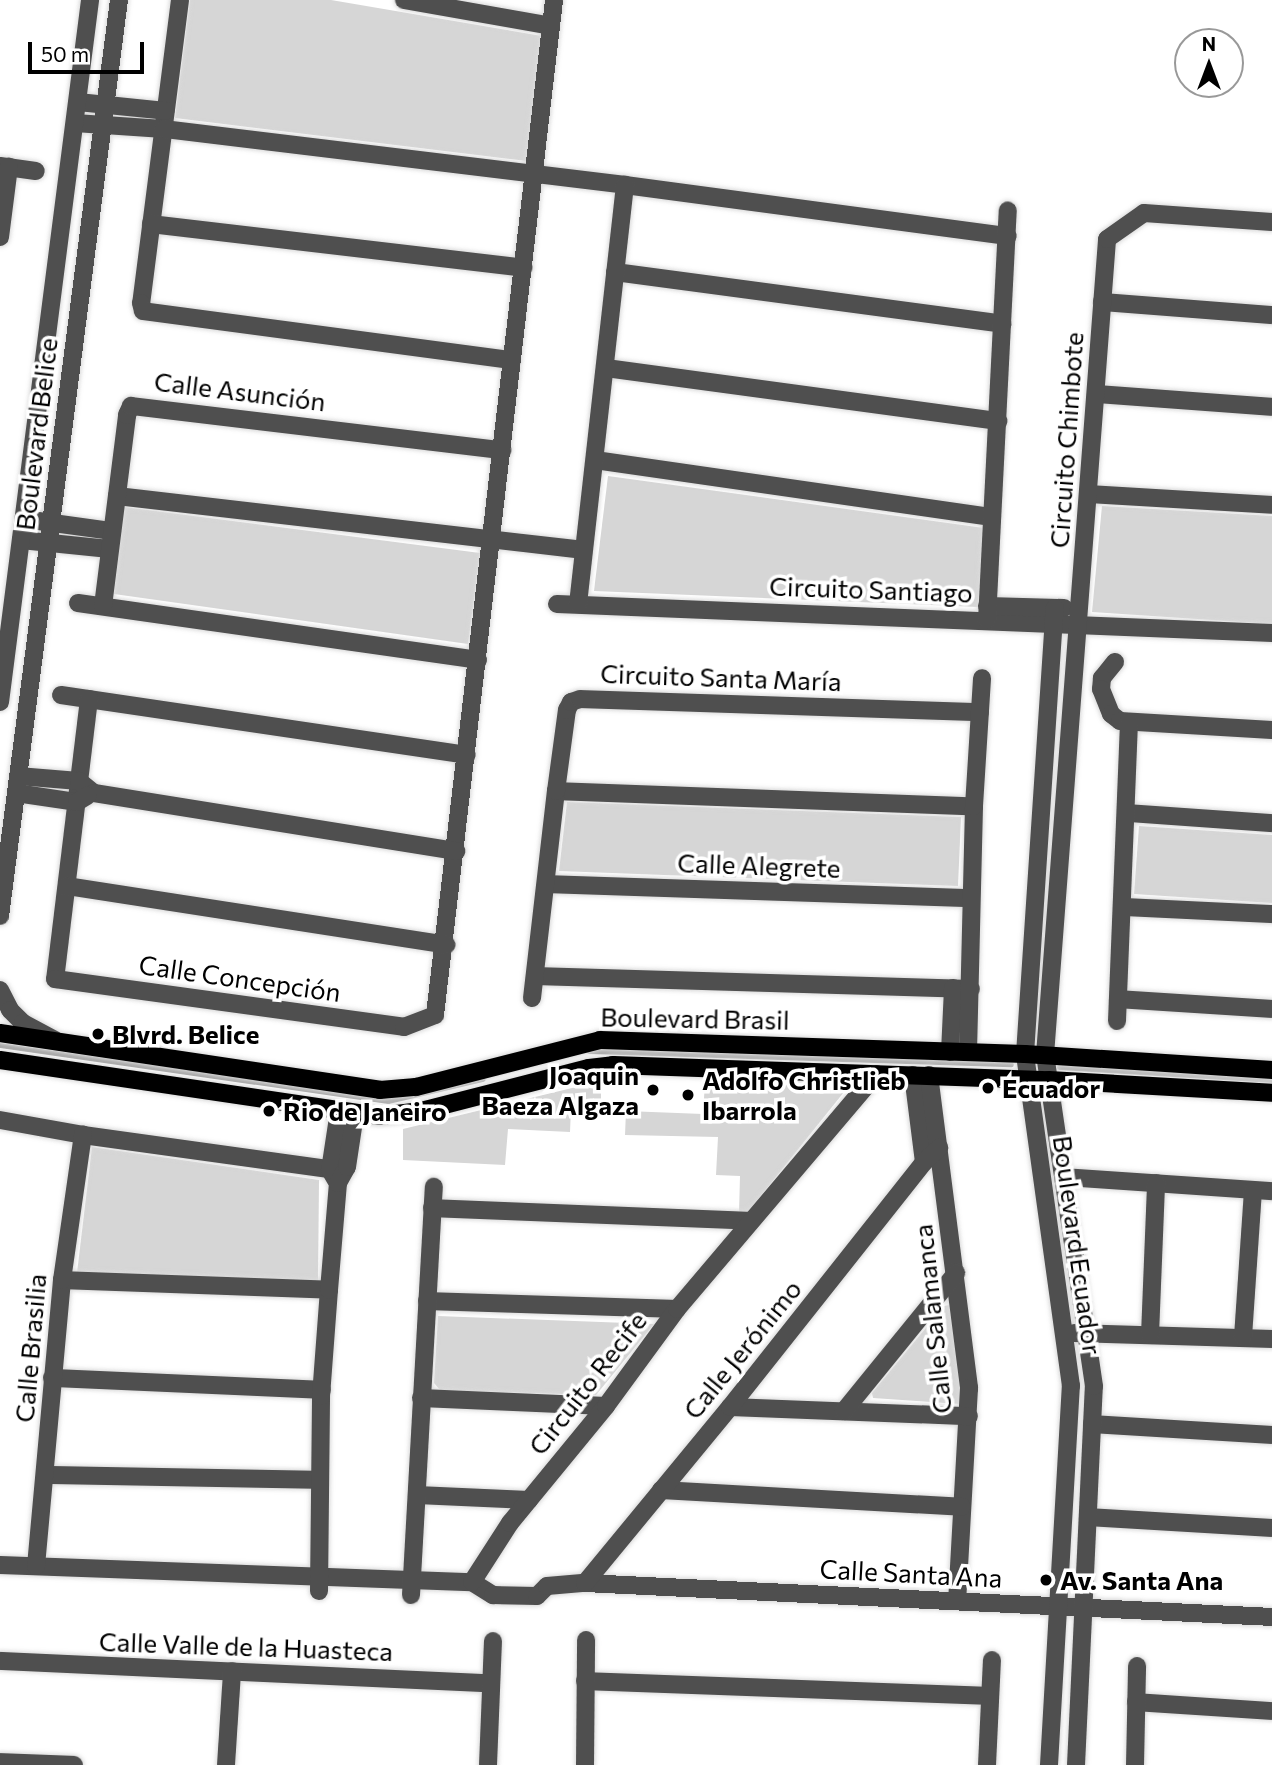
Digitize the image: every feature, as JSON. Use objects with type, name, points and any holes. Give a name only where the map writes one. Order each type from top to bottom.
[{"type":"main road","name":"Boulevard Brasil","points":[[0,1033],[380,1090],[416,1087],[600,1040],[1025,1054],[1272,1070]]},
{"type":"main road","name":"Boulevard Brasil","points":[[0,1060],[347,1112],[402,1116],[599,1066],[1028,1079],[1272,1093]]},
{"type":"street","name":"Boulevard Belice","points":[[0,702],[90,0]]},
{"type":"street","name":"Boulevard Belice","points":[[0,916],[119,0]]},
{"type":"street","points":[[180,0],[151,224],[143,311],[512,360]]},
{"type":"street","points":[[404,0],[551,26]]},
{"type":"street","name":"Calle Concepción","points":[[89,698],[55,979],[404,1027],[435,1015],[438,1010],[446,945],[489,540],[502,450],[554,0]]},
{"type":"street","points":[[78,102],[165,120],[534,174],[1008,236]]},
{"type":"street","points":[[75,123],[102,125],[165,120]]},
{"type":"street","points":[[0,237],[4,166],[36,171]]},
{"type":"street","points":[[578,604],[625,185]]},
{"type":"street","name":"Circuito Santiago","points":[[557,604],[987,613],[1008,211]]},
{"type":"street","name":"Circuito Chimbote","points":[[1078,616],[1107,239],[1144,213],[1272,222]]},
{"type":"street","points":[[151,224],[523,268]]},
{"type":"street","points":[[615,272],[1003,324]]},
{"type":"street","points":[[1102,302],[1272,315]]},
{"type":"street","points":[[606,368],[998,421]]},
{"type":"street","points":[[1096,394],[1272,407]]},
{"type":"street","name":"Calle Asunción","points":[[103,606],[127,415],[131,406],[502,450]]},
{"type":"street","points":[[595,460],[992,517]]},
{"type":"street","points":[[1089,494],[1272,505]]},
{"type":"street","points":[[117,496],[582,550]]},
{"type":"street","points":[[24,519],[112,531]]},
{"type":"street","points":[[21,540],[110,549]]},
{"type":"street","points":[[78,603],[478,660]]},
{"type":"street","points":[[987,613],[1078,616],[1272,634]]},
{"type":"street","name":"Boulevard Ecuador","points":[[1049,1765],[1071,1386],[1025,1054],[1054,615]]},
{"type":"street","name":"Boulevard Ecuador","points":[[1076,1765],[1094,1386],[1045,1055],[1078,616]]},
{"type":"street","points":[[1115,662],[1102,678],[1101,689],[1111,714],[1120,721],[1272,730]]},
{"type":"street","points":[[959,1052],[971,898],[982,678]]},
{"type":"street","points":[[61,695],[467,755]]},
{"type":"street","name":"Circuito Santa María","points":[[532,998],[556,791],[567,710],[571,702],[580,699],[980,712]]},
{"type":"street","points":[[1117,1021],[1128,813],[1129,722]]},
{"type":"street","points":[[17,785],[79,781],[94,793],[456,850]]},
{"type":"street","points":[[17,785],[78,802],[94,793]]},
{"type":"street","points":[[556,791],[974,806]]},
{"type":"street","points":[[1128,813],[1272,823]]},
{"type":"street","name":"Calle Alegrete","points":[[546,884],[971,898]]},
{"type":"street","points":[[67,886],[446,945]]},
{"type":"street","points":[[1123,907],[1272,914]]},
{"type":"street","points":[[535,976],[962,989]]},
{"type":"street","points":[[0,990],[10,1010],[23,1023],[61,1043]]},
{"type":"street","points":[[1118,999],[1272,1009]]},
{"type":"street","name":"Circuito Recife","points":[[472,1582],[510,1523],[606,1406],[677,1309],[876,1074]]},
{"type":"street","points":[[921,1075],[924,1162]]},
{"type":"street","name":"Calle Salamanca","points":[[921,1075],[939,1148],[969,1388],[957,1601]]},
{"type":"street","points":[[319,1584],[321,1390],[337,1175],[347,1112]]},
{"type":"street","points":[[0,1120],[337,1175]]},
{"type":"street","name":"Calle Brasilia","points":[[36,1566],[62,1280],[83,1135]]},
{"type":"street","name":"Calle Jerónimo","points":[[585,1583],[730,1407],[924,1162],[939,1148]]},
{"type":"street","points":[[1064,1177],[1272,1191]]},
{"type":"street","points":[[1150,1335],[1156,1183]]},
{"type":"street","points":[[412,1588],[434,1187]]},
{"type":"street","points":[[1243,1337],[1253,1189]]},
{"type":"street","points":[[432,1208],[750,1221]]},
{"type":"street","points":[[844,1411],[956,1272]]},
{"type":"street","points":[[62,1280],[328,1290]]},
{"type":"street","points":[[427,1301],[677,1309]]},
{"type":"street","points":[[1064,1335],[1086,1331],[1272,1339]]},
{"type":"street","points":[[52,1378],[321,1390]]},
{"type":"street","points":[[421,1398],[606,1406]]},
{"type":"street","points":[[730,1407],[969,1416]]},
{"type":"street","points":[[1092,1424],[1272,1435]]},
{"type":"street","points":[[46,1475],[319,1480]]},
{"type":"street","points":[[661,1490],[962,1507]]},
{"type":"street","points":[[417,1495],[530,1500]]},
{"type":"street","points":[[1088,1517],[1272,1528]]},
{"type":"street","points":[[0,1565],[412,1588],[472,1582]]},
{"type":"street","name":"Calle Santa Ana","points":[[472,1582],[493,1595],[537,1596],[547,1586],[585,1583],[1272,1617]]},
{"type":"street","points":[[585,1765],[586,1640]]},
{"type":"street","points":[[488,1765],[493,1641]]},
{"type":"street","points":[[987,1765],[992,1660]]},
{"type":"street","name":"Calle Valle de la Huasteca","points":[[0,1661],[490,1683]]},
{"type":"street","points":[[1135,1765],[1137,1666]]},
{"type":"street","points":[[226,1765],[232,1671]]},
{"type":"street","points":[[585,1681],[990,1696]]},
{"type":"street","points":[[1136,1702],[1272,1711]]},
{"type":"street","points":[[0,1762],[74,1765]]},
{"type":"shaded area","points":[[190,0],[331,0],[542,36],[527,161],[175,118]]},
{"type":"shaded area","points":[[608,476],[984,528],[978,607],[594,591]]},
{"type":"shaded area","points":[[1102,506],[1272,516],[1272,624],[1092,612]]},
{"type":"shaded area","points":[[124,507],[480,553],[468,644],[114,594]]},
{"type":"shaded area","points":[[567,802],[961,817],[958,886],[559,871]]},
{"type":"shaded area","points":[[1139,826],[1272,835],[1272,903],[1134,894]]},
{"type":"shaded area","points":[[597,1082],[601,1090],[601,1110],[571,1108],[570,1132],[508,1129],[505,1165],[403,1160],[403,1129]]},
{"type":"shaded area","points":[[705,1082],[848,1087],[747,1213],[739,1213],[740,1176],[716,1175],[718,1137],[625,1135],[626,1111],[703,1114]]},
{"type":"shaded area","points":[[92,1147],[319,1180],[318,1282],[77,1273]]},
{"type":"shaded area","points":[[949,1305],[961,1384],[960,1404],[873,1398],[872,1393],[944,1306]]},
{"type":"shaded area","points":[[438,1316],[654,1324],[596,1395],[440,1390],[434,1383]]},
{"type":"waterway","points":[[0,1045],[388,1101],[482,1079]]},
{"type":"waterway","points":[[589,1051],[1011,1064]]},
{"type":"waterway","points":[[1059,1067],[1272,1080]]},
{"type":"place","name":"Blvrd. Belice","points":[[98,1034]]},
{"type":"place","name":"Ecuador","points":[[988,1088]]},
{"type":"place","name":"Joaquin Baeza Algaza","points":[[653,1090]]},
{"type":"place","name":"Adolfo Christlieb Ibarrola","points":[[688,1095]]},
{"type":"place","name":"Rio de Janeiro","points":[[269,1111]]},
{"type":"place","name":"Av. Santa Ana","points":[[1046,1580]]}]
